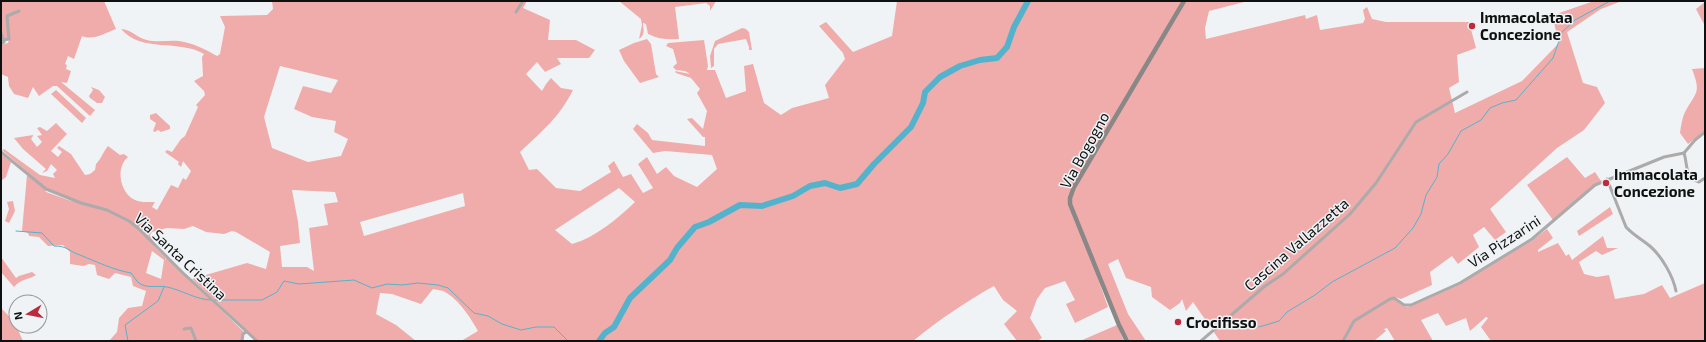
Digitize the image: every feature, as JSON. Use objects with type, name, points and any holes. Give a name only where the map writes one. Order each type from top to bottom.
[{"type":"main road","name":"Via Bogogno","points":[[1127,341],[1119,325],[1072,209],[1070,198],[1074,187],[1184,1]]},
{"type":"street","points":[[516,12],[523,1]]},
{"type":"street","points":[[1,44],[4,42],[3,40],[8,39],[7,16],[19,11]]},
{"type":"street","points":[[1,33],[3,40]]},
{"type":"street","name":"Cascina Vallazzetta","points":[[1201,341],[1266,286],[1283,274],[1350,214],[1376,183],[1416,122],[1467,92]]},
{"type":"street","points":[[1705,132],[1684,152],[1689,176],[1699,182],[1705,178]]},
{"type":"street","name":"Via Santa Cristina","points":[[1,152],[46,189],[81,203],[107,210],[129,221],[257,341]]},
{"type":"street","name":"Via Pizzarini","points":[[1343,341],[1354,321],[1390,299],[1394,298],[1404,305],[1411,305],[1460,283],[1532,239],[1595,185],[1664,156],[1684,152]]},
{"type":"street","points":[[1607,179],[1626,227],[1631,233],[1650,247],[1660,258],[1672,277],[1676,291]]},
{"type":"street","points":[[184,329],[192,328],[196,341]]},
{"type":"street","points":[[242,341],[243,334],[246,332]]},
{"type":"shaded area","points":[[1,1],[104,1],[116,29],[95,37],[90,38],[82,36],[74,59],[68,56],[65,64],[67,65],[66,69],[71,71],[67,83],[61,82],[95,110],[90,116],[57,86],[53,86],[39,96],[33,87],[28,98],[14,94],[9,86],[8,77],[1,74],[1,45],[8,43],[9,40],[4,38],[1,30]]},
{"type":"shaded area","points":[[272,1],[527,1],[523,8],[550,20],[548,40],[576,40],[595,50],[589,58],[557,58],[561,64],[545,72],[537,62],[526,74],[542,91],[551,78],[561,88],[573,90],[562,109],[543,131],[520,152],[529,170],[537,169],[556,188],[580,191],[611,172],[608,166],[614,161],[623,177],[631,174],[643,193],[653,188],[638,164],[647,157],[657,174],[666,167],[674,176],[697,187],[717,169],[712,155],[665,151],[653,153],[633,129],[637,124],[648,133],[652,140],[705,146],[705,137],[703,137],[687,119],[692,118],[703,129],[707,111],[697,93],[700,89],[691,78],[676,73],[675,71],[690,74],[685,71],[676,70],[673,67],[677,63],[673,49],[666,46],[668,43],[704,40],[708,66],[707,70],[715,70],[726,98],[746,91],[744,66],[753,64],[764,103],[781,115],[792,108],[829,98],[825,85],[845,59],[843,53],[819,26],[826,22],[853,52],[892,36],[897,1],[1248,1],[1209,11],[1205,28],[1206,39],[1305,15],[1306,19],[1317,15],[1320,30],[1363,23],[1365,19],[1363,10],[1367,7],[1372,19],[1386,22],[1469,22],[1476,48],[1457,55],[1459,82],[1449,88],[1455,113],[1522,81],[1559,43],[1554,23],[1559,13],[1594,1],[1622,1],[1601,9],[1567,32],[1583,83],[1597,87],[1605,103],[1584,130],[1557,148],[1490,209],[1506,232],[1495,240],[1484,227],[1473,235],[1479,247],[1458,264],[1452,256],[1430,272],[1432,285],[1401,299],[1394,297],[1391,299],[1394,299],[1403,306],[1408,307],[1456,286],[1533,240],[1547,229],[1553,238],[1538,250],[1538,252],[1558,243],[1566,256],[1569,254],[1572,260],[1603,236],[1607,248],[1618,248],[1602,255],[1596,251],[1579,262],[1584,274],[1597,277],[1609,275],[1615,299],[1644,294],[1662,285],[1670,298],[1705,283],[1705,341],[1491,341],[1481,327],[1488,318],[1486,317],[1470,331],[1466,318],[1446,326],[1438,313],[1421,320],[1433,341],[1395,341],[1387,328],[1384,329],[1386,331],[1374,341],[1220,341],[1193,302],[1186,311],[1182,299],[1180,303],[1170,310],[1152,297],[1151,287],[1126,278],[1118,259],[1108,264],[1128,314],[1146,341],[1130,341],[1121,326],[1089,253],[1108,307],[1075,323],[1066,304],[1075,300],[1065,281],[1045,288],[1037,299],[1030,318],[1042,338],[1037,341],[1017,341],[1004,324],[1017,311],[1003,300],[994,286],[952,312],[913,341],[461,341],[478,331],[468,315],[455,299],[444,291],[433,289],[421,304],[392,294],[380,293],[376,314],[396,325],[416,341],[258,341],[192,279],[247,263],[266,269],[270,252],[236,232],[232,231],[224,234],[206,232],[193,226],[184,229],[167,228],[152,232],[150,235],[155,244],[154,246],[166,258],[165,260],[167,258],[244,332],[241,341],[109,341],[117,332],[119,318],[128,308],[142,306],[146,291],[133,286],[131,277],[115,273],[109,279],[97,275],[95,265],[89,264],[83,266],[70,264],[70,252],[63,245],[48,246],[39,237],[29,236],[28,233],[22,231],[27,175],[45,189],[46,192],[74,202],[46,188],[2,150],[4,149],[40,175],[55,178],[53,174],[57,170],[51,164],[47,171],[42,173],[46,169],[23,149],[14,138],[33,135],[31,139],[37,147],[42,142],[37,136],[42,135],[37,128],[40,127],[47,131],[56,123],[67,134],[51,151],[58,157],[62,152],[57,148],[59,146],[71,154],[85,175],[90,174],[95,170],[96,164],[108,146],[120,155],[124,154],[128,157],[124,161],[121,172],[122,184],[125,190],[128,195],[135,200],[155,202],[152,207],[157,210],[171,185],[178,188],[183,178],[186,180],[191,171],[183,161],[181,167],[178,164],[179,162],[165,152],[167,150],[172,152],[181,139],[185,136],[198,107],[196,105],[205,95],[204,91],[194,81],[203,76],[202,57],[204,54],[183,47],[149,44],[139,41],[129,36],[121,29],[128,30],[143,39],[151,41],[179,41],[189,43],[217,56],[220,54],[225,27],[220,16],[267,15],[273,9]],"holes":[[[280,66],[338,80],[331,93],[303,86],[294,109],[312,117],[336,121],[334,132],[348,139],[341,156],[308,162],[272,148],[264,117]],[[619,188],[635,202],[598,232],[581,241],[572,244],[555,230]],[[292,190],[335,192],[338,202],[324,204],[328,225],[309,228],[314,271],[307,267],[282,267],[280,246],[300,243]],[[463,193],[465,206],[364,236],[360,222]],[[152,251],[164,260],[161,279],[146,273]]]},
{"type":"shaded area","points":[[619,1],[716,1],[710,11],[710,6],[706,3],[675,7],[679,39],[659,38],[652,36],[648,34],[646,24],[643,23],[643,34],[639,39],[642,25],[641,19]]},
{"type":"shaded area","points":[[1705,2],[1705,26],[1696,9]]},
{"type":"shaded area","points":[[742,28],[749,32],[752,50],[749,50],[746,39],[718,44],[714,49],[714,66],[711,68],[710,56],[715,41]]},
{"type":"shaded area","points":[[647,39],[651,44],[656,74],[659,77],[640,83],[624,61],[619,50]]},
{"type":"shaded area","points":[[1705,68],[1705,131],[1688,144],[1680,133],[1684,114],[1695,95],[1697,88],[1692,69]]},
{"type":"shaded area","points":[[91,87],[99,90],[105,97],[102,103],[97,103],[90,98],[89,96],[93,90]]},
{"type":"shaded area","points":[[56,90],[86,118],[82,123],[51,94]]},
{"type":"shaded area","points":[[156,113],[170,126],[170,129],[161,132],[158,130],[155,132],[153,131],[156,123],[150,119],[150,115]]},
{"type":"shaded area","points":[[1,154],[11,162],[6,177],[1,181]]},
{"type":"shaded area","points":[[1567,157],[1585,178],[1595,172],[1601,181],[1553,220],[1527,185]]},
{"type":"shaded area","points":[[13,201],[15,211],[9,223],[5,221],[9,209],[7,202]]},
{"type":"shaded area","points":[[1610,207],[1613,214],[1579,236],[1577,231]]},
{"type":"shaded area","points":[[1,257],[16,278],[32,272],[36,275],[20,282],[14,287],[1,272]]},
{"type":"shaded area","points":[[1,308],[8,315],[8,334],[20,334],[23,341],[1,341]]},
{"type":"shaded area","points":[[1117,325],[1124,341],[1080,341]]},
{"type":"waterway","points":[[599,341],[605,333],[614,327],[630,298],[670,260],[677,248],[695,227],[709,222],[740,205],[762,206],[793,196],[810,186],[825,183],[840,188],[857,184],[874,164],[911,127],[923,103],[925,92],[940,77],[960,66],[980,60],[997,58],[1007,47],[1014,27],[1028,1]]},
{"type":"waterway","points":[[1259,327],[1279,321],[1287,312],[1315,295],[1332,282],[1395,248],[1413,228],[1421,214],[1426,195],[1437,177],[1439,164],[1448,154],[1461,131],[1481,120],[1490,108],[1502,103],[1516,100],[1553,58],[1562,32],[1575,20],[1610,1]]},
{"type":"waterway","points":[[16,231],[42,233],[54,246],[65,248],[106,266],[131,273],[142,285],[167,287],[195,297],[212,300]]},
{"type":"waterway","points":[[215,300],[262,300],[277,292],[284,281],[299,284],[354,280],[372,288],[387,284],[402,285],[418,283],[438,285],[448,288],[474,313],[488,316],[502,324],[521,330],[536,327],[554,327],[568,341]]},
{"type":"waterway","points":[[128,341],[125,325],[158,301],[164,287]]},
{"type":"place","name":"Immacolataa Concezione","points":[[1472,26]]},
{"type":"place","name":"Immacolata Concezione","points":[[1606,183]]},
{"type":"place","name":"Crocifisso","points":[[1178,322]]}]
